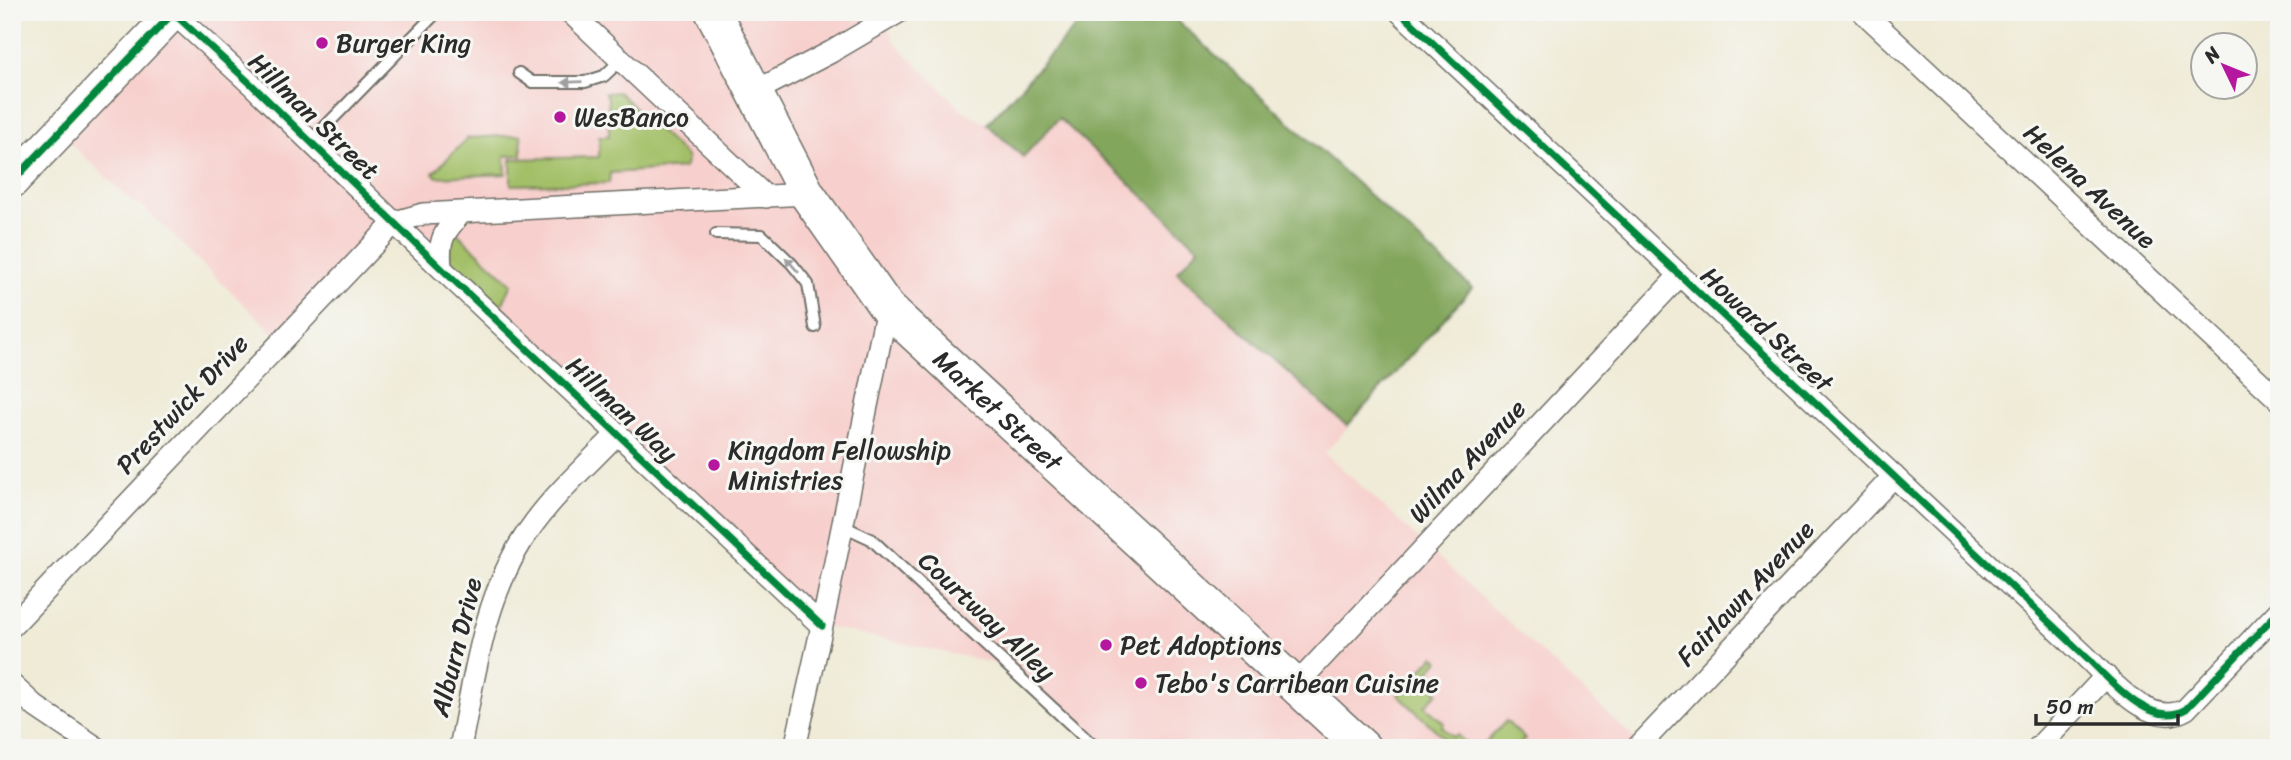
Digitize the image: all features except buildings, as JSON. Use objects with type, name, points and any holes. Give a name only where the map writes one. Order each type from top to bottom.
[{"type":"main road","name":"Market Street","points":[[713,12],[807,194],[887,308],[1363,748]]},
{"type":"main road","points":[[12,182],[174,13]]},
{"type":"street","points":[[570,12],[766,197]]},
{"type":"street","name":"Howard Street","points":[[1401,12],[2144,709],[2160,715],[2180,713],[2186,709],[2279,611]]},
{"type":"street","name":"Helena Avenue","points":[[1863,12],[2279,400]]},
{"type":"street","name":"Hillman Street","points":[[174,13],[395,222]]},
{"type":"street","points":[[754,92],[889,15]]},
{"type":"street","points":[[395,222],[423,214],[807,194]]},
{"type":"street","points":[[440,267],[441,240],[445,229],[462,212]]},
{"type":"street","name":"Hillman Way","points":[[395,222],[822,626]]},
{"type":"street","name":"Prestwick Drive","points":[[12,626],[395,222]]},
{"type":"street","name":"Wilma Avenue","points":[[1296,685],[1680,275]]},
{"type":"street","points":[[795,748],[887,308]]},
{"type":"street","name":"Alburn Drive","points":[[460,748],[483,632],[502,578],[514,554],[541,514],[618,433]]},
{"type":"street","name":"Fairlawn Avenue","points":[[1637,748],[1894,476]]},
{"type":"street","points":[[2038,748],[2106,676]]},
{"type":"street","points":[[12,685],[36,707],[97,748]]},
{"type":"lane","points":[[311,141],[437,12]]},
{"type":"lane","points":[[519,73],[532,82],[585,82],[604,76],[621,60]]},
{"type":"lane","points":[[716,234],[762,235],[792,264],[808,285],[814,327]]},
{"type":"lane","name":"Courtway Alley","points":[[843,526],[871,539],[1096,748]]},
{"type":"shaded area","points":[[172,12],[882,12],[895,42],[961,109],[987,124],[1089,12],[1168,12],[1472,288],[1325,453],[1645,748],[1096,748],[1008,666],[822,626],[395,222],[281,340],[139,203],[136,205],[59,133]]},
{"type":"green space","points":[[1089,12],[1168,12],[1472,288],[1347,426],[1177,272],[1199,248],[1059,118],[1023,157],[987,124]]},
{"type":"green space","points":[[618,92],[685,155],[687,159],[684,168],[610,173],[609,183],[511,185],[511,159],[599,157],[599,136],[609,136],[608,98],[605,93]]},
{"type":"green space","points":[[521,135],[522,155],[505,156],[506,174],[437,177],[433,173],[468,138]]},
{"type":"green space","points":[[454,230],[512,284],[501,307],[451,260],[448,243]]},
{"type":"green space","points":[[1434,656],[1439,660],[1423,678],[1438,692],[1425,706],[1444,723],[1442,727],[1453,737],[1457,735],[1471,748],[1455,748],[1398,695]]},
{"type":"green space","points":[[1506,721],[1525,739],[1516,748],[1481,748]]},
{"type":"cycle path","points":[[172,12],[822,626]]},
{"type":"cycle path","points":[[12,182],[174,12]]},
{"type":"cycle path","points":[[1400,12],[2129,698],[2158,713],[2172,714],[2186,709],[2279,611]]},
{"type":"place","name":"Burger King","points":[[322,43]]},
{"type":"place","name":"WesBanco","points":[[560,117]]},
{"type":"place","name":"Kingdom Fellowship Ministries","points":[[714,465]]},
{"type":"place","name":"Pet Adoptions","points":[[1106,645]]},
{"type":"place","name":"Tebo's Carribean Cuisine","points":[[1141,683]]}]
